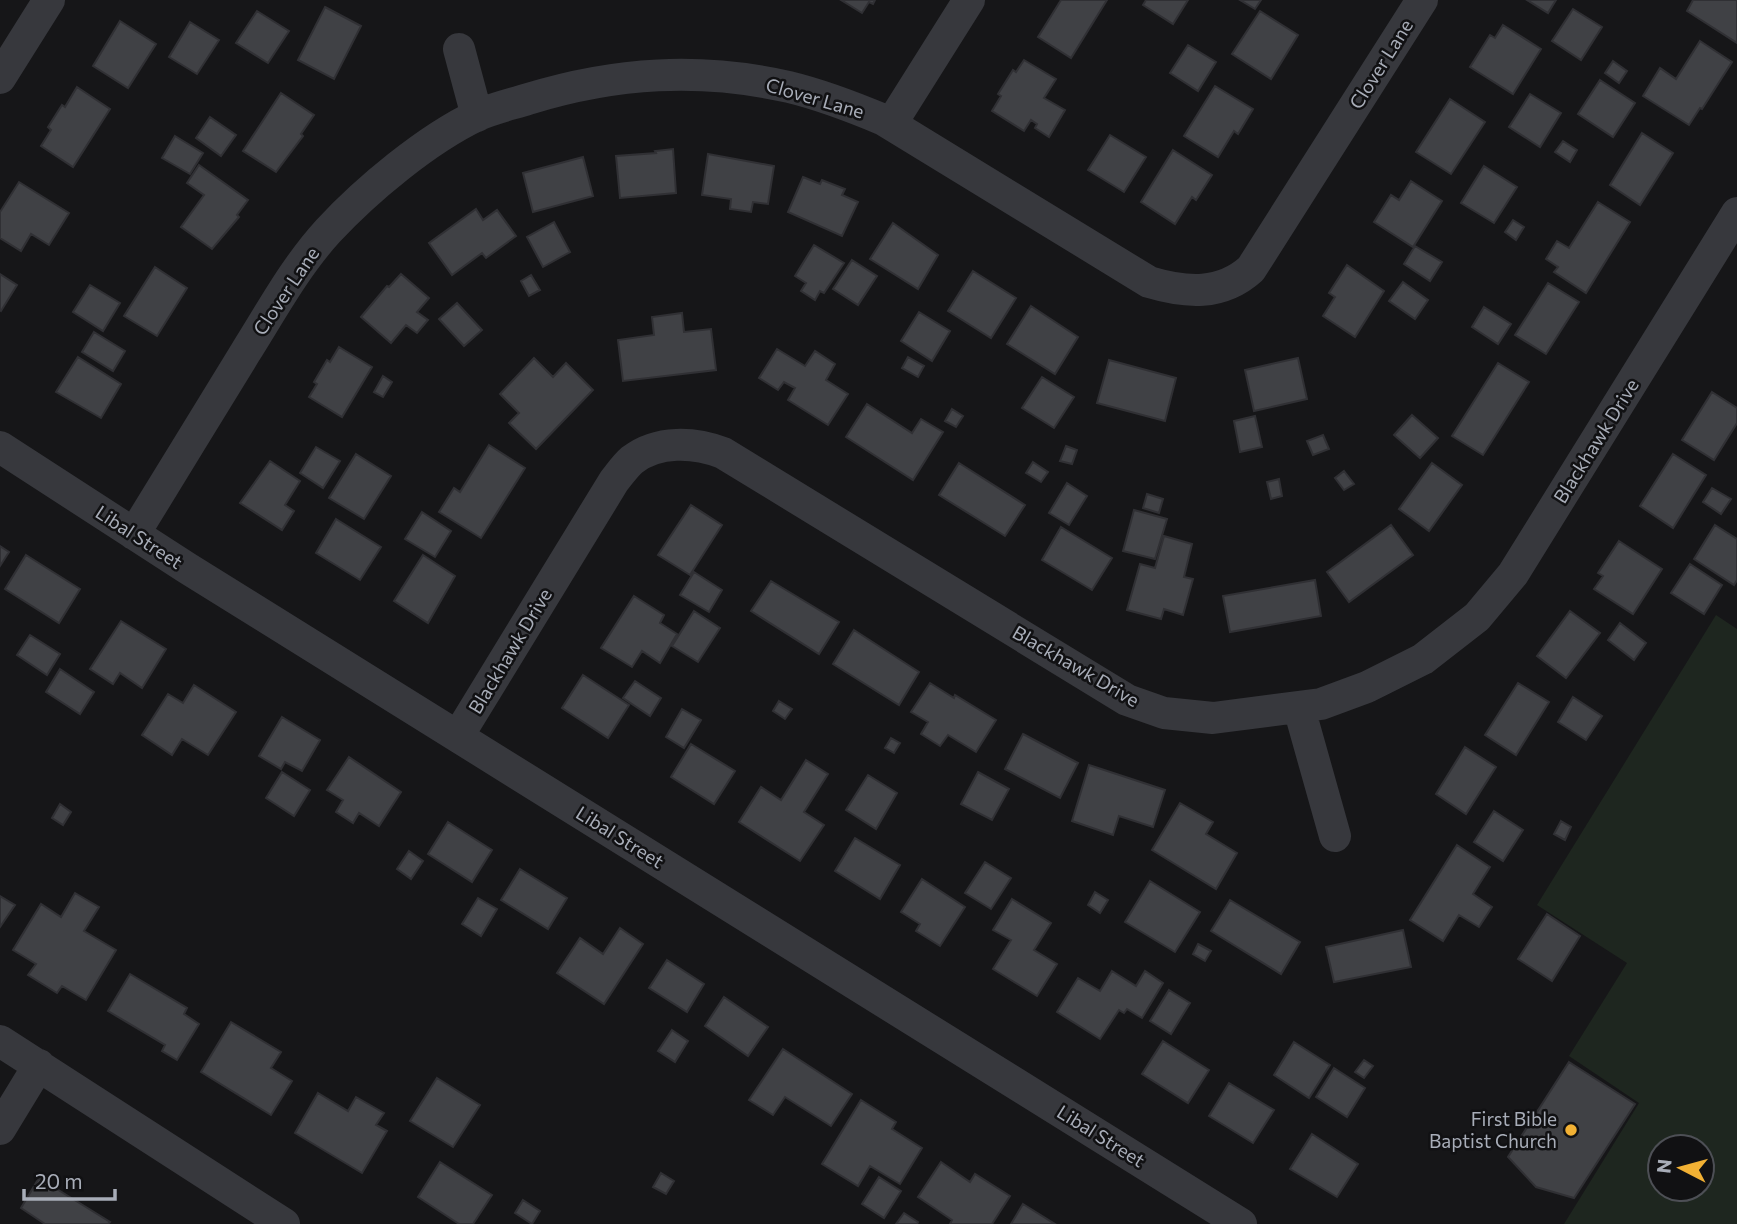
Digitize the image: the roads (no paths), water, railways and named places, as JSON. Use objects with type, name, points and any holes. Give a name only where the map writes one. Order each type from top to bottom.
[{"type":"street","points":[[0,78],[49,0]]},
{"type":"street","points":[[891,124],[969,0]]},
{"type":"street","name":"Clover Lane","points":[[134,534],[283,292],[327,232],[356,202],[388,175],[477,116],[570,86],[631,76],[677,75],[760,81],[793,88],[839,102],[891,124],[1149,282],[1174,289],[1217,288],[1237,282],[1256,261],[1422,0]]},
{"type":"street","points":[[459,49],[477,116]]},
{"type":"street","name":"Blackhawk Drive","points":[[458,736],[614,481],[630,461],[646,452],[661,447],[688,444],[705,446],[723,453],[1127,699],[1164,713],[1213,718],[1299,708],[1321,704],[1367,687],[1423,659],[1477,617],[1513,574],[1737,213]]},
{"type":"street","name":"Libal Street","points":[[0,447],[134,534],[1241,1224]]},
{"type":"street","points":[[1299,708],[1335,836]]},
{"type":"street","points":[[0,1041],[284,1224]]},
{"type":"street","points":[[0,1129],[39,1065]]},
{"type":"place","name":"First Bible Baptist Church","points":[[1571,1130]]}]
